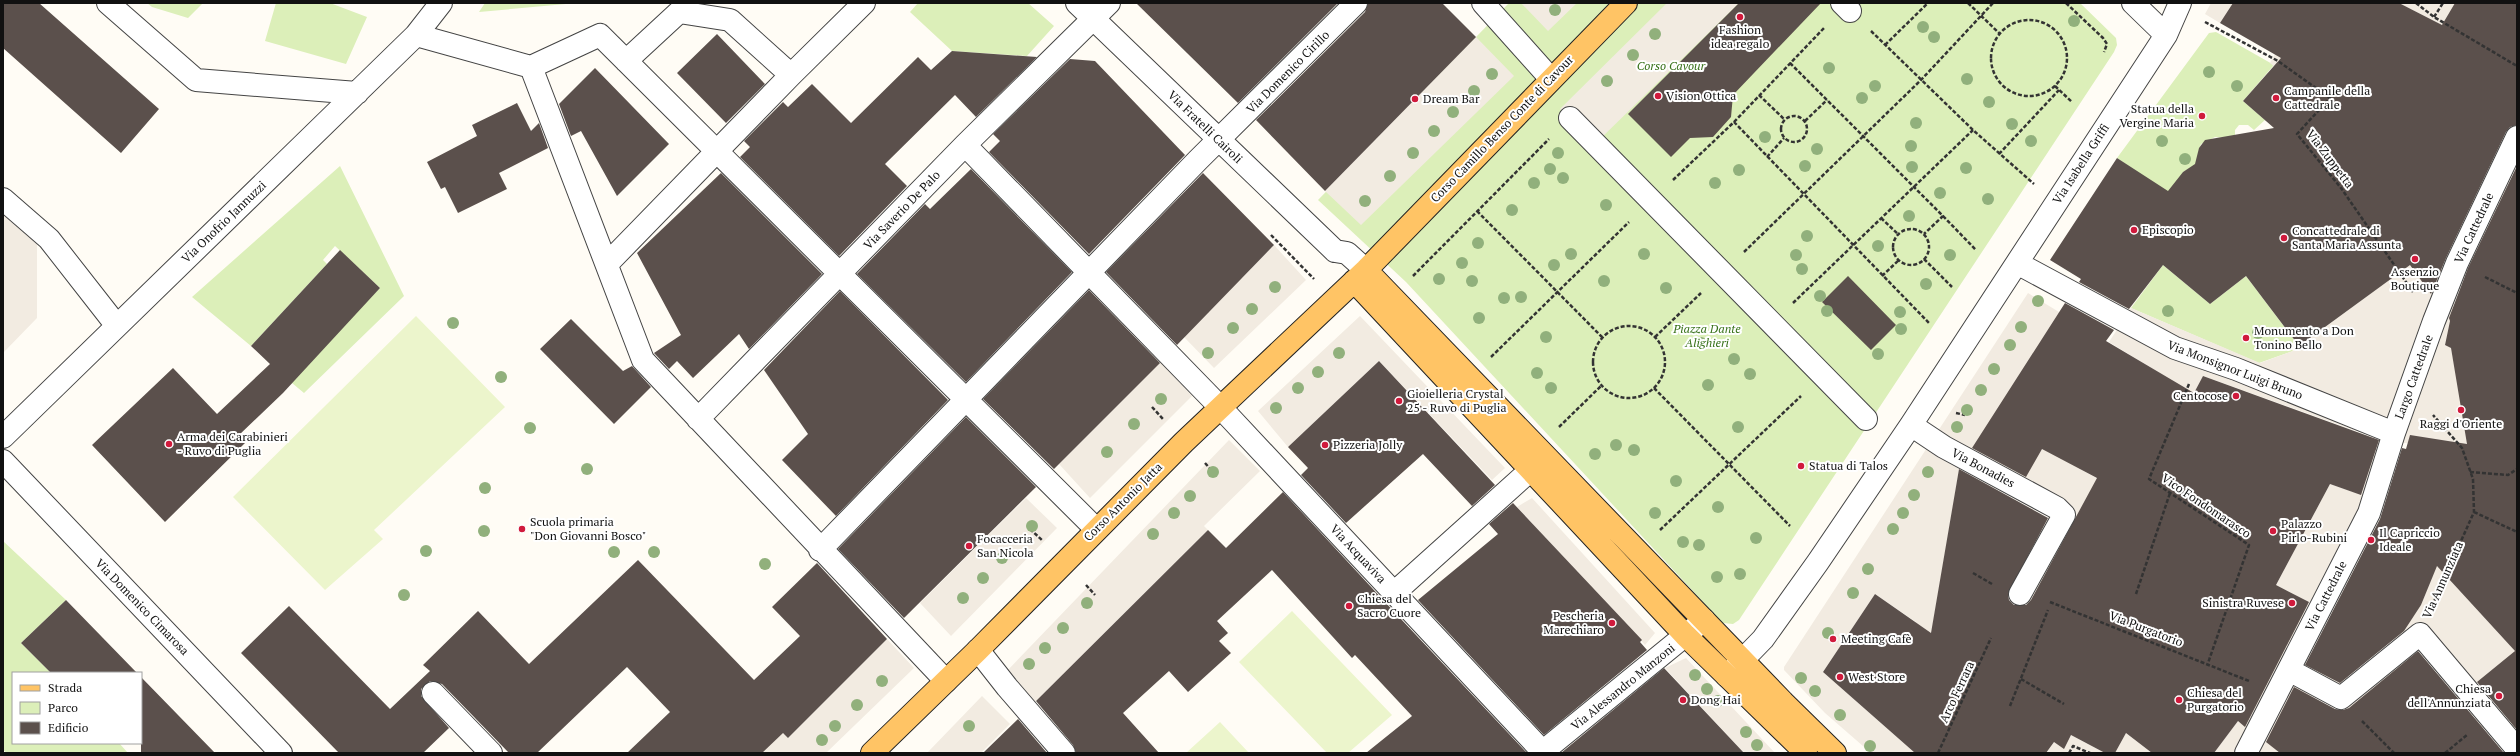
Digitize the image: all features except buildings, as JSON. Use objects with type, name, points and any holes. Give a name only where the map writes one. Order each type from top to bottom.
[{"type":"main road","name":"Corso Camillo Benso Conte di Cavour","points":[[1366,269],[1626,3]]},
{"type":"main road","name":"Corso Antonio Jatta","points":[[872,753],[978,650],[1096,529],[1366,269]]},
{"type":"main road","points":[[1366,269],[1538,464],[1685,635],[1727,676],[1775,709],[1829,751]]},
{"type":"main road","points":[[1538,464],[1704,620],[1743,660],[1806,753]]},
{"type":"street","points":[[108,3],[196,80],[356,93]]},
{"type":"street","name":"Via Onofrio Jannuzzi","points":[[3,437],[416,35],[441,3]]},
{"type":"street","points":[[607,264],[791,75],[864,3]]},
{"type":"street","name":"Via Fratelli Cairoli","points":[[1077,3],[1335,251],[1336,263],[1366,269]]},
{"type":"street","name":"Via Saverio De Palo","points":[[698,419],[965,145],[1109,3]]},
{"type":"street","name":"Via Domenico Cirillo","points":[[820,550],[1218,140],[1239,122],[1356,3]]},
{"type":"street","points":[[1483,3],[1551,79]]},
{"type":"street","points":[[2133,3],[2166,35]]},
{"type":"street","name":"Via Isabella Griffi","points":[[2017,263],[2166,35],[2179,6]]},
{"type":"street","points":[[626,61],[679,12],[730,20],[791,75]]},
{"type":"street","points":[[416,35],[532,67],[600,35],[1096,529]]},
{"type":"street","points":[[532,67],[643,360],[820,550],[946,681]]},
{"type":"street","points":[[1570,118],[1866,419]]},
{"type":"street","name":"Via Cattedrale","points":[[2434,321],[2457,263],[2517,137]]},
{"type":"street","name":"Via Acquaviva","points":[[965,145],[1220,408],[1543,752]]},
{"type":"street","points":[[3,199],[49,239],[117,326]]},
{"type":"street","points":[[1727,676],[1763,640],[1911,425],[2017,263]]},
{"type":"street","name":"Via Monsignor Luigi Bruno","points":[[2017,263],[2175,348],[2236,369],[2394,433]]},
{"type":"street","name":"Largo Cattedrale","points":[[2394,433],[2434,321]]},
{"type":"street","name":"Via Bonadies","points":[[1911,425],[1944,447],[2057,508],[2064,515],[2013,593]]},
{"type":"street","name":"Via Cattedrale","points":[[2246,753],[2369,513],[2394,433]]},
{"type":"street","name":"Via Domenico Cimarosa","points":[[3,461],[281,753]]},
{"type":"street","points":[[1394,593],[1538,464]]},
{"type":"street","name":"Via Alessandro Manzoni","points":[[1543,752],[1704,620]]},
{"type":"street","points":[[2420,634],[2517,748]]},
{"type":"street","name":"Via Annunziata","points":[[2341,698],[2420,634]]},
{"type":"street","points":[[978,650],[1007,687],[1064,753]]},
{"type":"street","points":[[2289,670],[2341,698]]},
{"type":"street","points":[[433,693],[491,753]]},
{"type":"path","points":[[1885,45],[1928,3]]},
{"type":"path","points":[[1968,3],[2000,34]]},
{"type":"path","points":[[1655,337],[1722,274],[1921,80],[1993,3]]},
{"type":"path","points":[[2066,3],[2103,38],[2107,44],[2104,52]]},
{"type":"path","points":[[2416,3],[2434,18],[2517,66]]},
{"type":"path","points":[[2434,18],[2443,3]]},
{"type":"path","name":"Via Zuppetta","points":[[2179,6],[2278,61],[2330,98],[2297,134],[2341,188],[2434,321]]},
{"type":"path","points":[[1485,363],[1557,291],[1734,122],[1846,7],[1973,130],[2023,176]]},
{"type":"path","points":[[2030,20],[2042,22],[2054,29],[2066,50],[2067,62],[2064,74],[2054,86],[2042,94],[2024,97],[2003,86],[1995,75],[1991,63],[1992,50],[2000,34],[2017,22],[2030,20]]},
{"type":"path","points":[[1790,63],[1976,250]]},
{"type":"path","points":[[2054,86],[2072,102]]},
{"type":"path","points":[[2000,154],[2059,90]]},
{"type":"path","points":[[1759,95],[1784,119]]},
{"type":"path","points":[[1805,121],[1827,100]]},
{"type":"path","points":[[1795,115],[1805,121],[1807,129],[1803,139],[1795,142],[1784,138],[1781,126],[1784,119],[1795,115]]},
{"type":"path","points":[[1734,122],[1929,324]]},
{"type":"path","points":[[1772,323],[1973,130]]},
{"type":"path","points":[[1412,277],[1552,136]]},
{"type":"path","points":[[1767,157],[1784,138]]},
{"type":"path","points":[[1477,211],[1602,337]]},
{"type":"path","points":[[1924,234],[1943,216]]},
{"type":"path","points":[[1881,218],[1898,234]]},
{"type":"path","points":[[1914,228],[1924,234],[1929,244],[1928,255],[1924,259],[1914,265],[1908,265],[1895,256],[1893,244],[1898,234],[1914,228]]},
{"type":"path","points":[[1924,259],[1952,287]]},
{"type":"path","points":[[1882,276],[1899,260]]},
{"type":"path","points":[[2457,263],[2517,293]]},
{"type":"path","points":[[1634,326],[1645,330],[1655,337],[1665,357],[1661,379],[1654,388],[1644,395],[1633,398],[1616,396],[1601,386],[1595,377],[1592,356],[1602,337],[1617,328],[1634,326]]},
{"type":"path","name":"Vico Fondomarasco","points":[[2201,357],[2166,436],[2149,479],[2249,545],[2208,663]]},
{"type":"path","points":[[1654,536],[1823,375]]},
{"type":"path","points":[[1553,433],[1601,386]]},
{"type":"path","points":[[1654,388],[1790,526]]},
{"type":"path","name":"Via Annunziata","points":[[2409,390],[2462,448],[2473,480],[2474,512],[2420,634]]},
{"type":"path","points":[[2470,472],[2508,475],[2517,469]]},
{"type":"path","points":[[2136,594],[2170,493]]},
{"type":"path","points":[[2474,512],[2517,532]]},
{"type":"path","name":"Via Purgatorio","points":[[1973,572],[2013,593],[2051,602],[2208,663],[2278,693]]},
{"type":"path","points":[[2010,706],[2051,602]]},
{"type":"path","name":"Arco Ferrara","points":[[1938,753],[1991,638]]},
{"type":"path","points":[[2021,679],[2064,704]]},
{"type":"path","points":[[2341,698],[2394,753]]},
{"type":"path","points":[[2069,753],[2074,746],[2090,753]]},
{"type":"green space","points":[[147,3],[203,3],[188,18],[152,7]]},
{"type":"green space","points":[[276,3],[330,3],[367,17],[346,64],[265,41]]},
{"type":"green space","points":[[485,3],[577,3],[479,12]]},
{"type":"green space","points":[[918,3],[1028,3],[1054,26],[1027,56],[952,51],[910,12]]},
{"type":"green space","name":"Piazza Dante Alighieri","points":[[1509,3],[2080,3],[2116,38],[2117,45],[2114,52],[1739,620],[1733,624],[1723,623],[1717,617],[1406,282],[1318,200]]},
{"type":"green space","points":[[2216,32],[2274,65],[2243,101],[2265,120],[2254,130],[2248,125],[2239,125],[2235,130],[2235,139],[2215,137],[2201,144],[2198,153],[2200,163],[2183,172],[2173,197],[2117,158],[2209,33]]},
{"type":"green space","points":[[340,166],[404,296],[304,393],[286,378],[380,288],[335,246],[323,260],[327,264],[251,346],[192,297]]},
{"type":"green space","points":[[2163,265],[2210,304],[2246,276],[2295,341],[2289,346],[2293,351],[2259,363],[2131,308]]},
{"type":"green space","points":[[416,316],[505,407],[374,530],[383,539],[325,590],[233,497]]},
{"type":"green space","points":[[3,541],[66,600],[21,643],[50,672],[12,672],[12,744],[120,744],[128,753],[7,753],[3,750]]},
{"type":"green space","points":[[1292,611],[1392,715],[1348,753],[1327,753],[1239,662]]},
{"type":"green space","points":[[1220,722],[1249,753],[1186,753]]},
{"type":"shaded area","points":[[1521,3],[1577,3],[1548,31]]},
{"type":"shaded area","points":[[1667,3],[1739,3],[1595,144],[1560,109]]},
{"type":"shaded area","points":[[2211,3],[2234,3],[2220,23],[2205,14]]},
{"type":"shaded area","points":[[2399,3],[2455,3],[2462,40],[2436,22]]},
{"type":"shaded area","points":[[1476,37],[1514,76],[1361,225],[1325,191]]},
{"type":"shaded area","points":[[2275,54],[2364,105],[2421,280],[2517,115],[2517,163],[2475,265],[2517,298],[2461,272],[2445,344],[2451,348],[2484,522],[2452,582],[2516,651],[2473,686],[2486,727],[2456,753],[2429,753],[2478,716],[2420,649],[2350,713],[2306,694],[2278,753],[2214,753],[2238,721],[2242,724],[2257,703],[1977,582],[2008,588],[2049,515],[1960,464],[1932,629],[1915,679],[1907,672],[1916,622],[1875,594],[1823,672],[1915,753],[1871,753],[1825,713],[1784,670],[1784,667],[2028,293],[2059,312],[2076,389],[2080,469],[2098,479],[2174,382],[2109,342],[2131,308],[2260,363],[2293,351],[2386,282],[2309,96],[2270,63]],"holes":[[[2203,376],[2373,437],[2353,492],[2330,484],[2276,585],[2305,600],[2231,621],[2158,468]],[[2400,443],[2408,443],[2453,524],[2421,605],[2406,627],[2384,650],[2350,679],[2306,650]]]},
{"type":"shaded area","points":[[3,212],[37,241],[37,318],[3,353]]},
{"type":"shaded area","points":[[1274,245],[1306,280],[1214,368],[1184,337]]},
{"type":"shaded area","points":[[1360,316],[1505,468],[1492,480],[1379,361],[1288,447],[1258,411]]},
{"type":"shaded area","points":[[1161,361],[1192,396],[1090,498],[1059,464]]},
{"type":"shaded area","points":[[1229,440],[1260,471],[1204,526],[1208,530],[1034,703],[1006,672]]},
{"type":"shaded area","points":[[1026,498],[1057,528],[951,636],[920,603]]},
{"type":"shaded area","points":[[1532,498],[1655,633],[1645,645],[1517,507]]},
{"type":"shaded area","points":[[887,639],[914,668],[826,753],[734,753],[768,719],[788,738]]},
{"type":"shaded area","points":[[1686,658],[1775,753],[1744,753],[1665,668]]},
{"type":"shaded area","points":[[982,696],[1010,724],[981,753],[927,753]]},
{"type":"shaded area","points":[[2126,733],[2152,753],[2115,753]]},
{"type":"shaded area","points":[[2071,735],[2105,753],[2046,753],[2054,742],[2064,748]]},
{"type":"place","name":"Fashion idea regalo","points":[[1740,17]]},
{"type":"place","name":"Vision Ottica","points":[[1658,96]]},
{"type":"place","name":"Campanile della Cattedrale","points":[[2276,98]]},
{"type":"place","name":"Dream Bar","points":[[1415,99]]},
{"type":"place","name":"Statua della Vergine Maria","points":[[2202,116]]},
{"type":"place","name":"Episcopio","points":[[2134,230]]},
{"type":"place","name":"Concattedrale di Santa Maria Assunta","points":[[2284,238]]},
{"type":"place","name":"Assenzio Boutique","points":[[2415,259]]},
{"type":"place","name":"Monumento a Don Tonino Bello","points":[[2246,338]]},
{"type":"place","name":"Centocose","points":[[2236,396]]},
{"type":"place","name":"Gioielleria Crystal 25 - Ruvo di Puglia","points":[[1399,401]]},
{"type":"place","name":"Raggi d'Oriente","points":[[2461,410]]},
{"type":"place","name":"Arma dei Carabinieri - Ruvo di Puglia","points":[[169,444]]},
{"type":"place","name":"Pizzeria Jolly","points":[[1325,445]]},
{"type":"place","name":"Statua di Talos","points":[[1801,466]]},
{"type":"place","name":"Scuola primaria \"Don Giovanni Bosco\"","points":[[522,529]]},
{"type":"place","name":"Palazzo Pirlo-Rubini","points":[[2273,531]]},
{"type":"place","name":"Il Capriccio Ideale","points":[[2371,540]]},
{"type":"place","name":"Focacceria San Nicola","points":[[969,546]]},
{"type":"place","name":"Sinistra Ruvese","points":[[2292,603]]},
{"type":"place","name":"Chiesa del Sacro Cuore","points":[[1349,606]]},
{"type":"place","name":"Pescheria Marechiaro","points":[[1612,623]]},
{"type":"place","name":"Meeting Cafè","points":[[1833,639]]},
{"type":"place","name":"West Store","points":[[1840,677]]},
{"type":"place","name":"Chiesa dell'Annunziata","points":[[2499,696]]},
{"type":"place","name":"Dong Hai","points":[[1683,700]]},
{"type":"place","name":"Chiesa del Purgatorio","points":[[2179,700]]},
{"type":"park label","name":"Corso Cavour","points":[[1671,66]]}]
